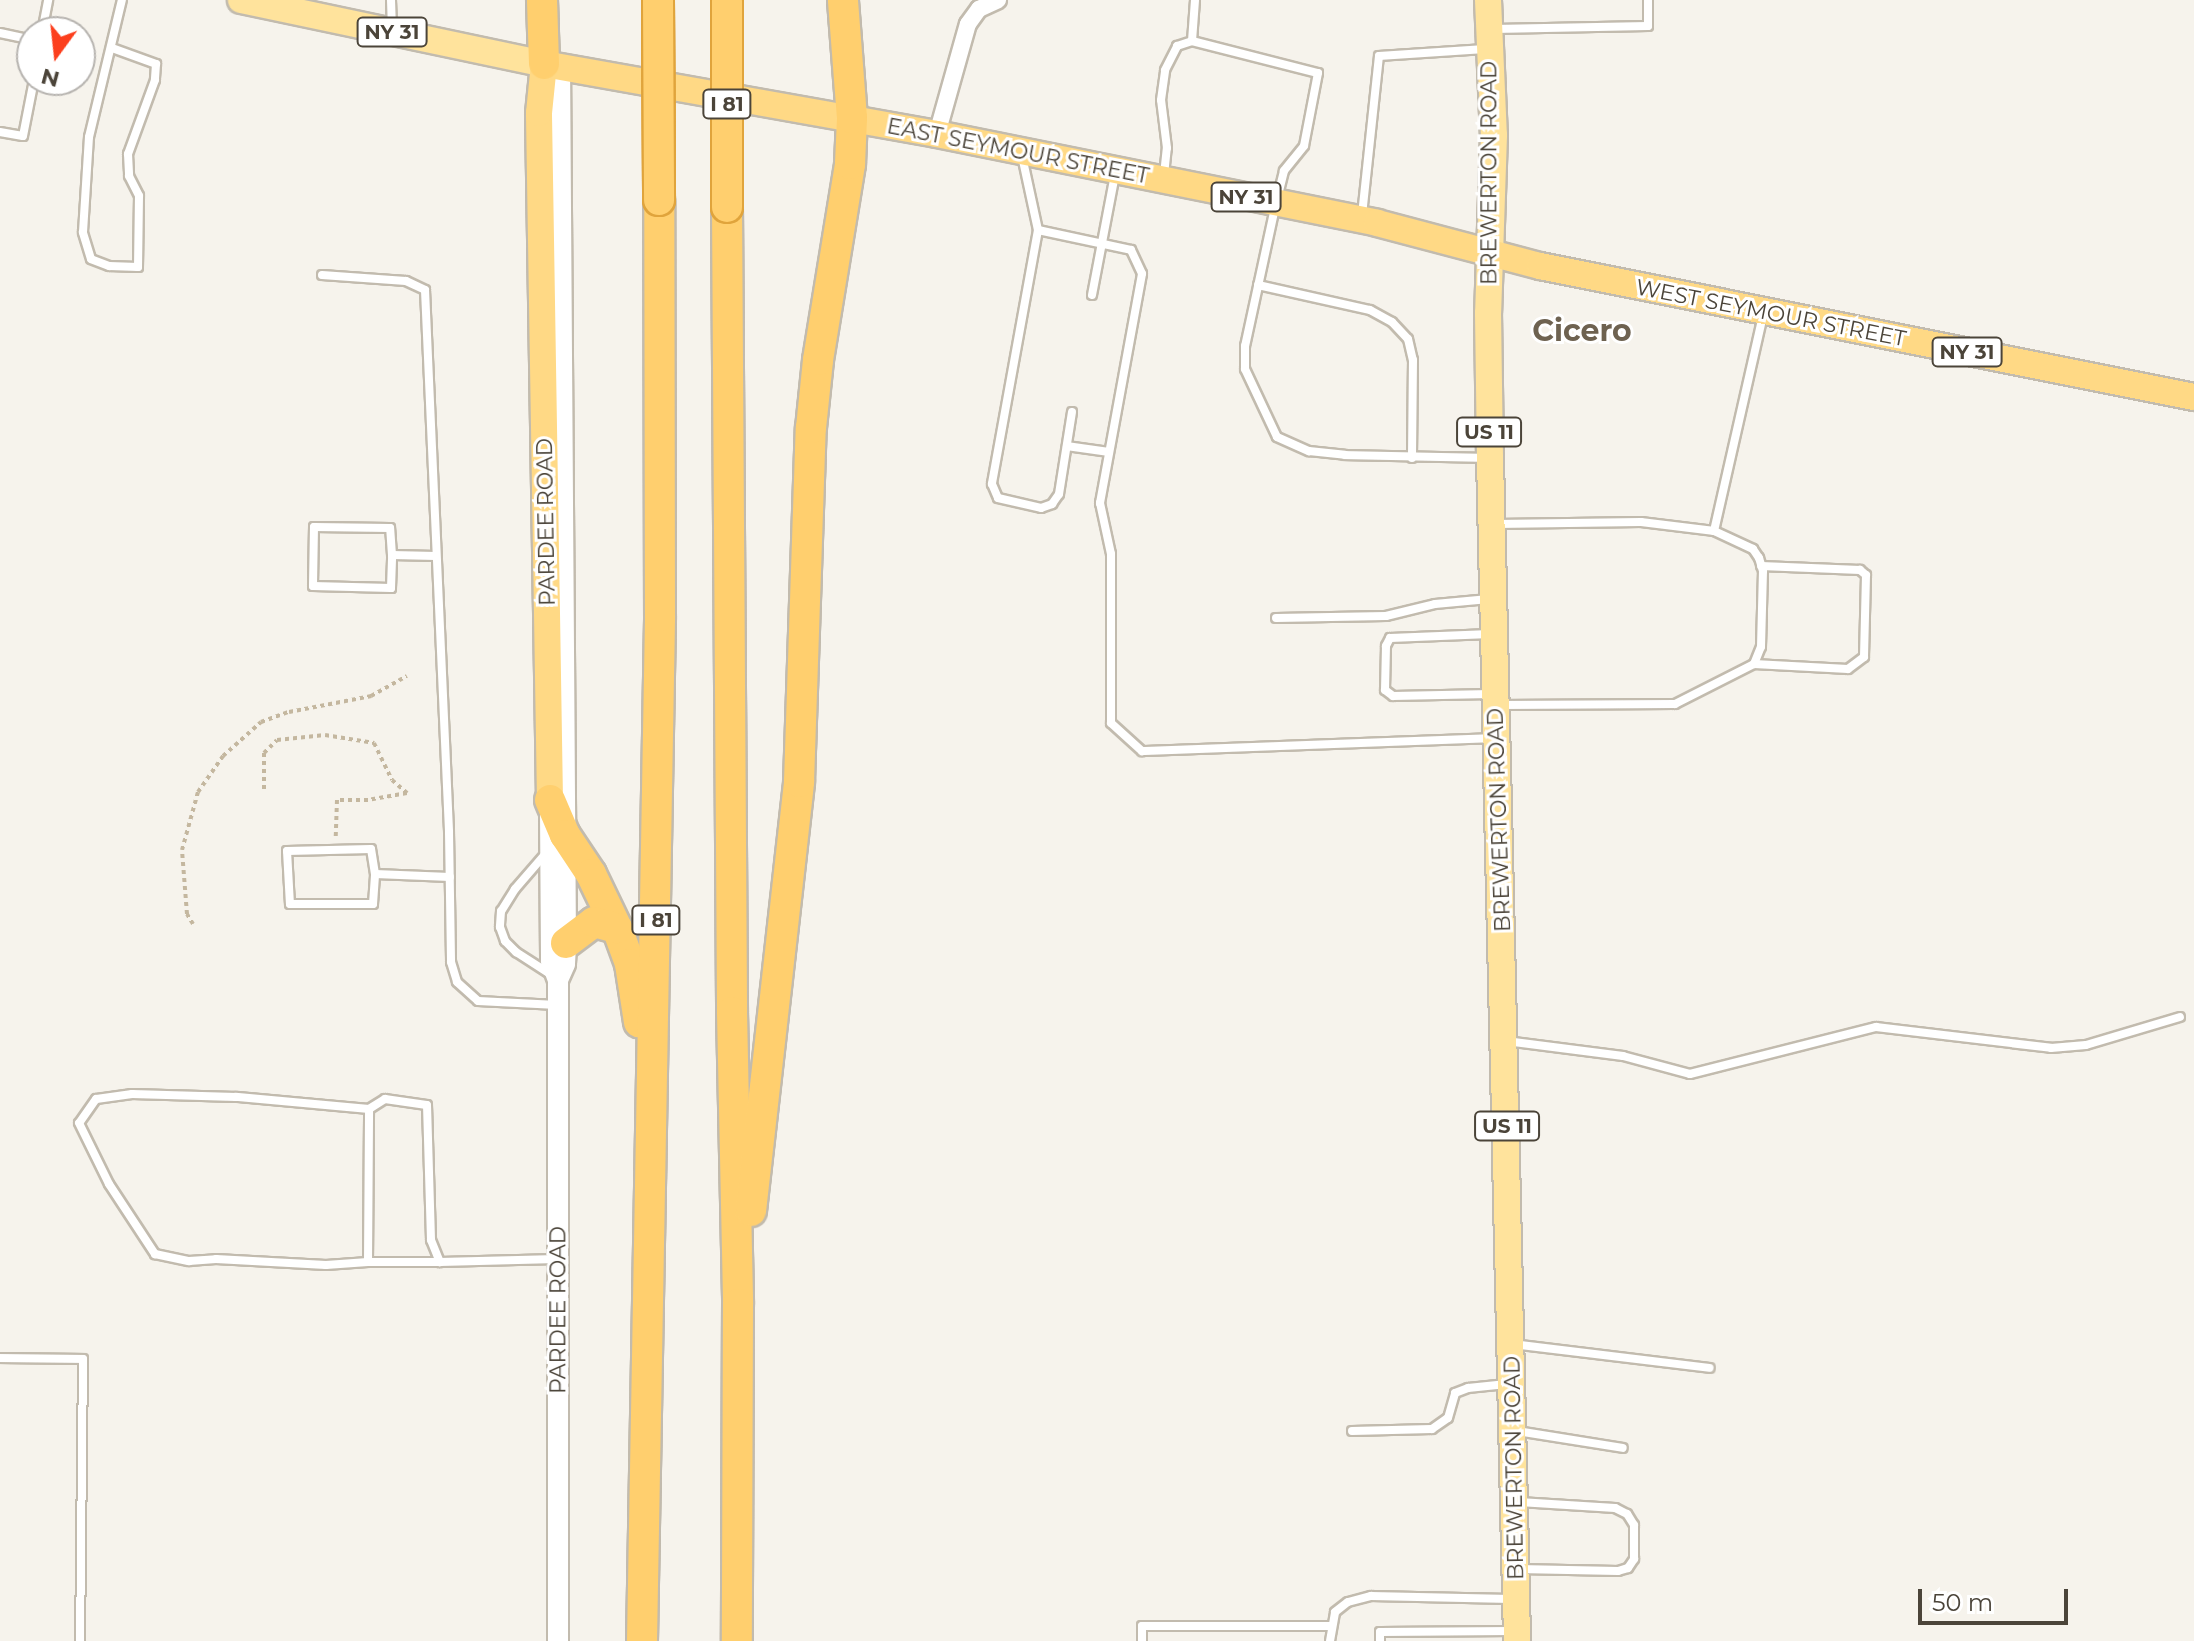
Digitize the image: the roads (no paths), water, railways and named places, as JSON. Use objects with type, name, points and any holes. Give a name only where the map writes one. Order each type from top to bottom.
[{"type":"highway","points":[[542,0],[552,66]]},
{"type":"highway","name":"I 81","points":[[642,1641],[660,616],[658,0]]},
{"type":"highway","points":[[738,1304],[799,782],[811,428],[818,360],[850,164],[852,118],[843,0]]},
{"type":"highway","name":"I 81","points":[[727,1],[732,1012],[738,1304],[737,1641]]},
{"type":"highway","name":"EAST SEYMOUR STREET","points":[[552,66],[937,134],[1361,220],[1490,253]]},
{"type":"highway","name":"PARDEE ROAD","points":[[550,800],[539,113],[552,66]]},
{"type":"highway","name":"WEST SEYMOUR STREET","points":[[1490,253],[2194,397]]},
{"type":"highway","points":[[550,800],[558,842],[591,874],[617,928],[636,996],[650,1126]]},
{"type":"highway","points":[[566,943],[594,922],[617,928]]},
{"type":"main road","name":"NY 31","points":[[241,0],[268,3],[552,66]]},
{"type":"main road","name":"BREWERTON ROAD","points":[[1488,0],[1494,135],[1490,253],[1491,524],[1517,1636]]},
{"type":"street","points":[[937,134],[968,24],[979,9],[998,0]]},
{"type":"street","name":"PARDEE ROAD","points":[[552,66],[558,842],[551,961],[558,980],[558,1641]]},
{"type":"street","name":"PARDEE ROAD","points":[[558,842],[566,943],[565,964],[558,980]]},
{"type":"lane","points":[[112,48],[156,64],[155,80],[128,154],[129,176],[139,196],[138,267],[109,266],[91,259],[83,232],[89,137],[122,0]]},
{"type":"lane","points":[[391,0],[392,32]]},
{"type":"lane","points":[[1192,41],[1195,0]]},
{"type":"lane","points":[[1361,220],[1379,56],[1490,39],[1648,26],[1648,0]]},
{"type":"lane","points":[[1164,180],[1167,148],[1161,100],[1165,70],[1177,46],[1192,41],[1318,73],[1304,146],[1284,171],[1276,203],[1245,346],[1245,369],[1277,437],[1309,451],[1412,458],[1490,458]]},
{"type":"lane","points":[[0,132],[23,136],[31,96]]},
{"type":"lane","points":[[1021,151],[1038,230],[992,484],[998,498],[1041,508],[1052,504],[1059,494],[1072,412]]},
{"type":"lane","points":[[1092,295],[1115,170]]},
{"type":"lane","points":[[1038,230],[1131,250],[1142,274],[1100,503],[1111,554],[1111,723],[1142,751],[1497,738]]},
{"type":"lane","points":[[322,275],[406,281],[425,290],[451,962],[457,982],[478,1001],[558,1005]]},
{"type":"lane","points":[[1258,285],[1370,310],[1392,322],[1408,339],[1413,360],[1412,458]]},
{"type":"lane","points":[[1714,531],[1764,311]]},
{"type":"lane","points":[[1067,446],[1109,452]]},
{"type":"lane","points":[[1491,524],[1641,522],[1714,531],[1753,549],[1761,566],[1761,647],[1754,664]]},
{"type":"lane","points":[[314,527],[390,528],[392,555],[391,588],[313,586],[314,527]]},
{"type":"lane","points":[[392,555],[436,556]]},
{"type":"lane","points":[[1494,634],[1390,638],[1386,646],[1385,690],[1393,696],[1667,706],[1754,664],[1848,669],[1864,657],[1866,575],[1860,570],[1761,566]]},
{"type":"lane","points":[[1276,618],[1386,616],[1435,604],[1493,598]]},
{"type":"lane","points":[[558,842],[515,889],[501,911],[500,927],[505,941],[516,952],[558,980]]},
{"type":"lane","points":[[371,849],[375,874],[373,904],[290,904],[287,851],[371,849]]},
{"type":"lane","points":[[375,874],[450,877]]},
{"type":"lane","points":[[1505,1041],[1623,1056],[1690,1074],[1876,1027],[2051,1048],[2086,1045],[2180,1017]]},
{"type":"lane","points":[[440,1262],[431,1240],[427,1105],[385,1099],[369,1109],[236,1097],[132,1094],[96,1099],[79,1123],[109,1184],[155,1254],[189,1261],[216,1259],[326,1265],[558,1259]]},
{"type":"lane","points":[[368,1262],[369,1109]]},
{"type":"lane","points":[[1511,1344],[1710,1368]]},
{"type":"lane","points":[[0,1358],[83,1359],[80,1641]]},
{"type":"lane","points":[[1352,1431],[1432,1429],[1448,1418],[1455,1393],[1468,1388],[1512,1384]]},
{"type":"lane","points":[[1513,1431],[1623,1448]]},
{"type":"lane","points":[[1514,1502],[1615,1508],[1627,1514],[1634,1525],[1634,1559],[1628,1568],[1618,1571],[1515,1569]]},
{"type":"lane","points":[[1330,1641],[1330,1626],[1335,1612],[1348,1602],[1371,1596],[1516,1599]]},
{"type":"lane","points":[[1142,1641],[1142,1626],[1330,1626]]},
{"type":"lane","points":[[1380,1641],[1380,1632],[1517,1636]]},
{"type":"district","name":"Cicero","points":[[1582,331]]}]
